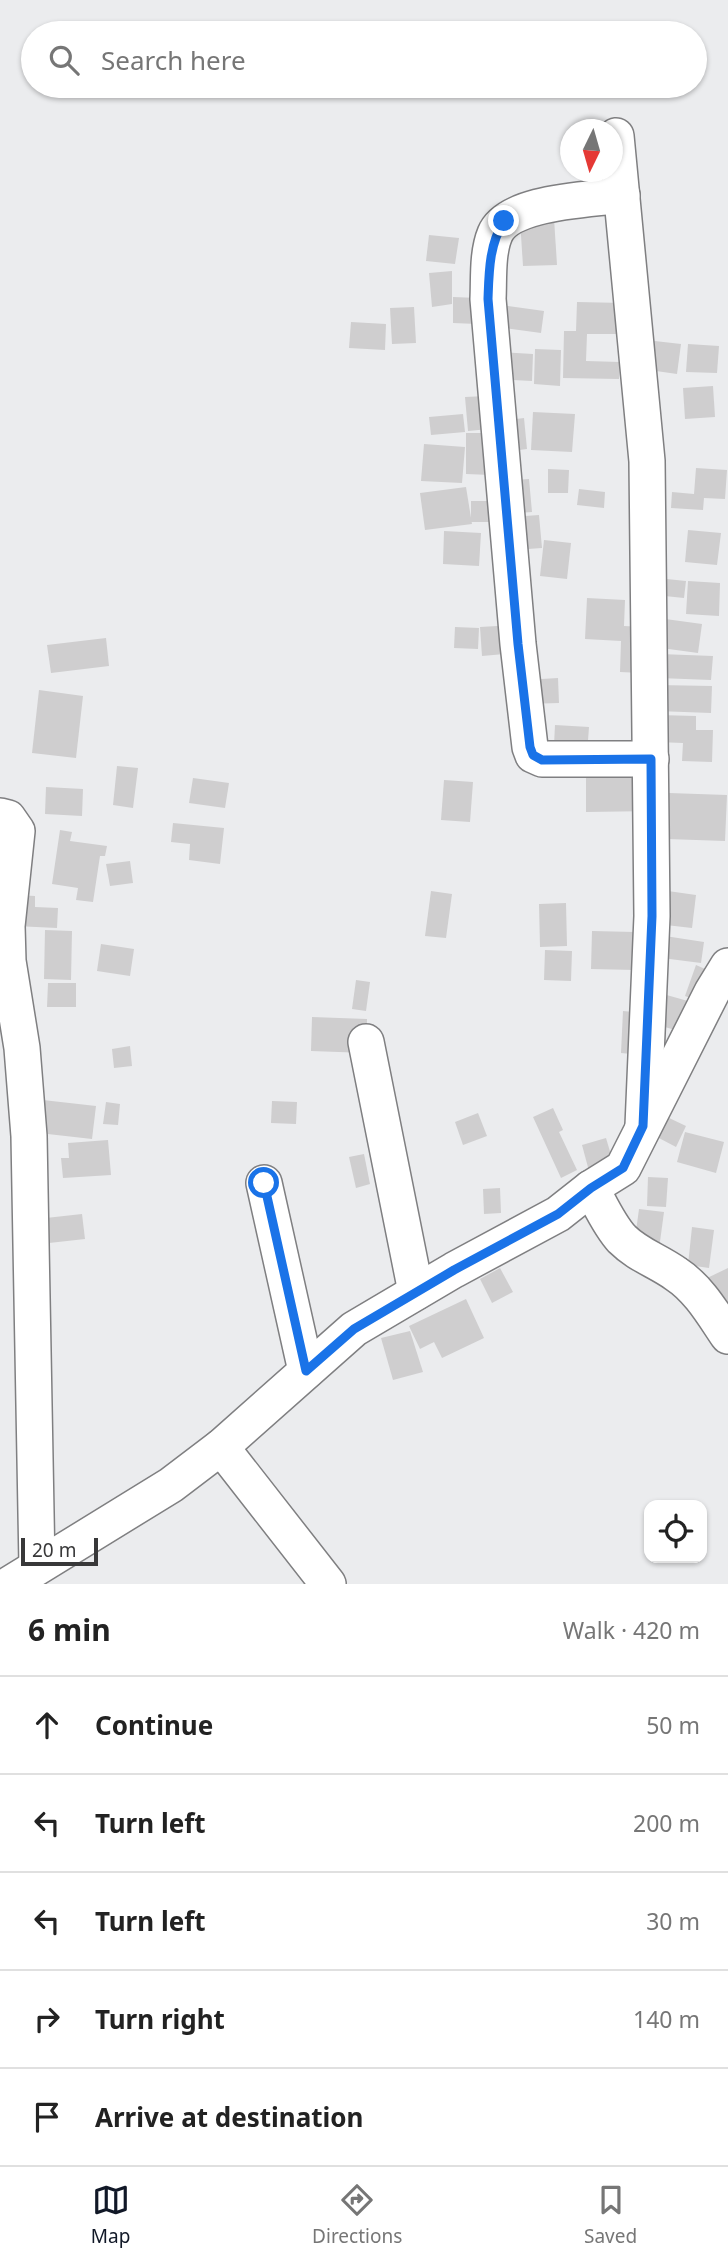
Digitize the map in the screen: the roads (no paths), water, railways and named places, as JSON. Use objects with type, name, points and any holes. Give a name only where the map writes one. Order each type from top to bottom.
[{"type":"street","points":[[620,182],[647,461],[652,916],[643,1126]]},
{"type":"street","points":[[621,195],[544,206],[504,221],[495,234],[488,299],[518,644],[530,747],[533,755],[542,760],[651,759]]},
{"type":"street","points":[[0,816],[8,818],[17,831],[7,949],[22,1048],[29,1136],[23,1575]]},
{"type":"street","points":[[23,1575],[171,1485],[220,1447],[354,1329],[558,1214],[591,1188],[623,1168],[728,966]]},
{"type":"street","points":[[366,1042],[416,1292]]},
{"type":"street","points":[[264,1183],[306,1371]]},
{"type":"street","points":[[591,1188],[622,1239],[640,1254],[676,1273],[688,1283],[707,1304],[728,1336]]},
{"type":"street","points":[[220,1447],[328,1584]]}]
